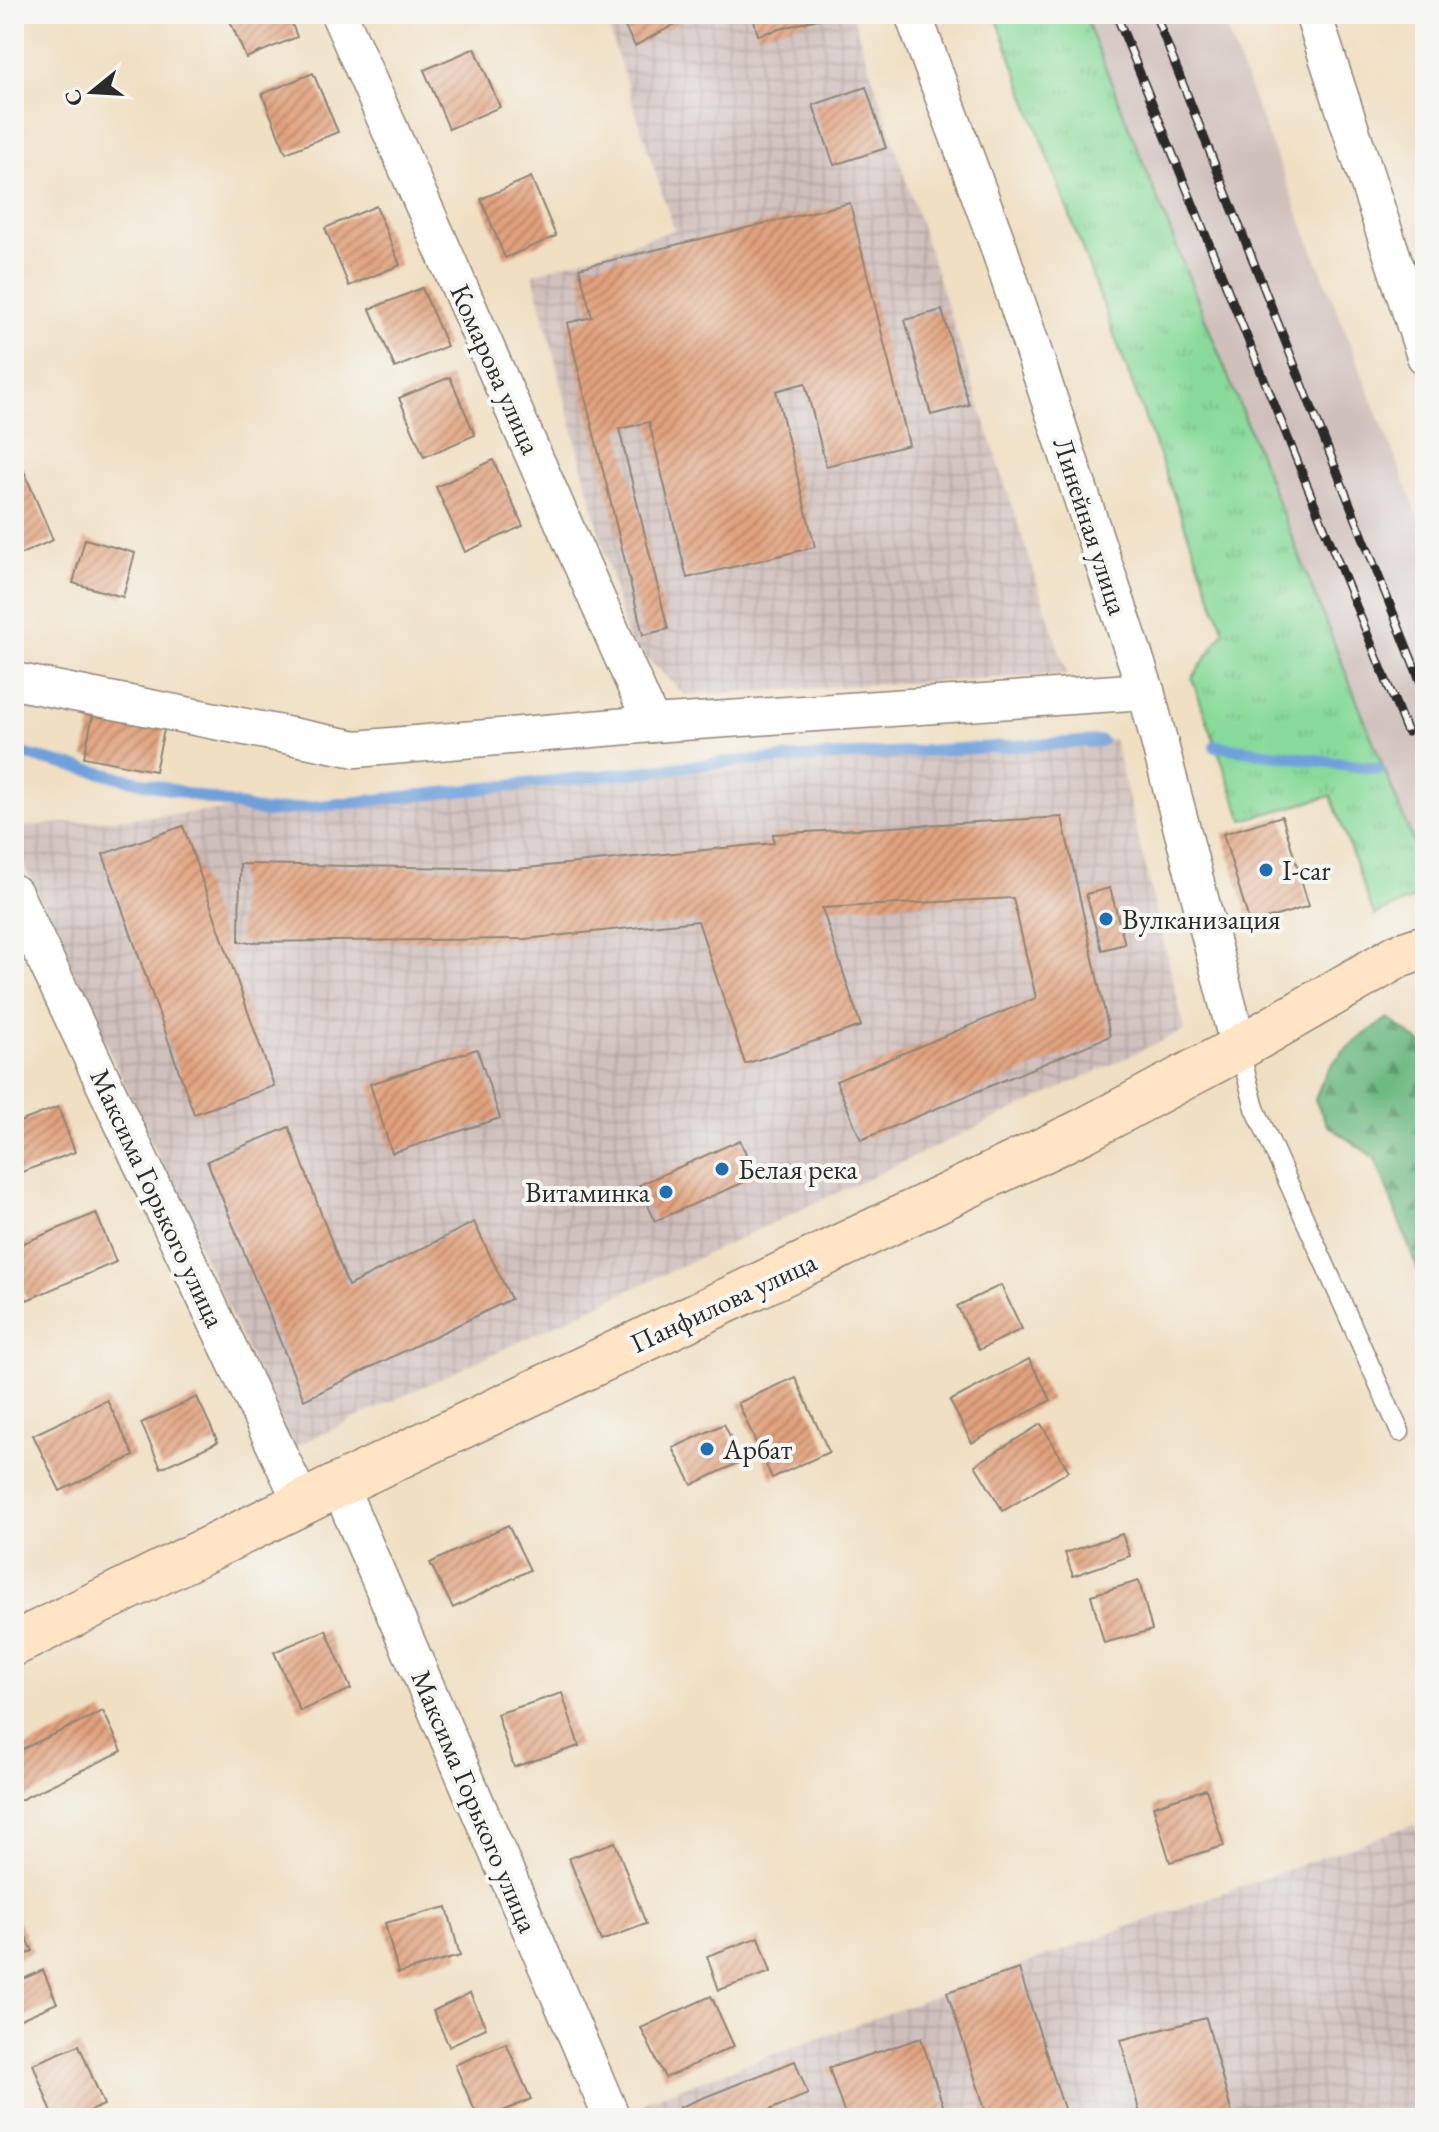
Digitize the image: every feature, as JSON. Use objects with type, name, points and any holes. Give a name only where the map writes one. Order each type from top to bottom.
[{"type":"street","name":"Комарова улица","points":[[339,14],[652,724]]},
{"type":"street","name":"Линейная улица","points":[[913,14],[998,245],[1149,704],[1164,771],[1239,1048]]},
{"type":"street","points":[[1313,14],[1425,356]]},
{"type":"street","points":[[14,681],[356,749],[652,724],[1149,704]]},
{"type":"street","name":"Максима Горького улица","points":[[14,893],[321,1494],[612,2118]]},
{"type":"street","name":"Панфилова улица","points":[[14,1644],[321,1494],[1083,1131],[1239,1048],[1398,956],[1425,947]]},
{"type":"lane","points":[[1239,1048],[1255,1108],[1400,1432]]},
{"type":"shaded area","points":[[604,14],[852,14],[1067,674],[685,695],[627,639],[533,274],[674,230]]},
{"type":"shaded area","points":[[1062,14],[1220,14],[1425,533],[1425,927]]},
{"type":"shaded area","points":[[1114,739],[1185,1030],[292,1448],[14,843],[14,827]]},
{"type":"shaded area","points":[[1414,1824],[1425,1853],[1425,2118],[651,2118],[644,2101]]},
{"type":"green space","points":[[995,14],[1084,14],[1425,872],[1425,894],[1374,915],[1331,796],[1243,820],[1192,679],[1224,631]]},
{"type":"green space","points":[[1388,1018],[1425,1046],[1425,1289],[1375,1158],[1327,1125],[1315,1100],[1334,1061]]},
{"type":"building","points":[[227,14],[288,14],[297,37],[246,58]]},
{"type":"building","points":[[618,14],[694,14],[635,46]]},
{"type":"building","points":[[752,14],[823,14],[824,17],[758,35]]},
{"type":"building","points":[[475,48],[500,107],[449,129],[424,70]]},
{"type":"building","points":[[313,73],[338,132],[286,153],[262,94]]},
{"type":"building","points":[[866,87],[886,148],[834,165],[813,105]]},
{"type":"building","points":[[531,177],[556,236],[505,258],[481,199]]},
{"type":"building","points":[[850,203],[909,445],[826,466],[805,383],[776,391],[815,547],[687,578],[649,422],[619,429],[668,629],[643,635],[567,323],[592,317],[579,268]]},
{"type":"building","points":[[376,206],[400,265],[349,286],[325,228]]},
{"type":"building","points":[[422,288],[447,346],[395,368],[370,309]]},
{"type":"building","points":[[942,310],[969,405],[931,415],[905,320]]},
{"type":"building","points":[[450,377],[475,435],[424,457],[399,398]]},
{"type":"building","points":[[493,460],[523,526],[465,552],[436,487]]},
{"type":"building","points":[[23,469],[53,540],[14,557],[14,473]]},
{"type":"building","points":[[85,539],[135,553],[123,597],[73,583]]},
{"type":"building","points":[[94,710],[165,725],[155,771],[84,757]]},
{"type":"building","name":"I-car","points":[[1282,816],[1309,906],[1250,924],[1223,834]]},
{"type":"building","points":[[1062,817],[1110,1036],[861,1140],[836,1081],[1036,998],[1013,898],[822,908],[861,1026],[745,1064],[698,921],[525,939],[239,942],[240,864],[517,869],[774,843],[773,834]]},
{"type":"building","points":[[183,826],[274,1086],[194,1114],[103,854]]},
{"type":"building","name":"Вулканизация","points":[[1110,888],[1125,944],[1102,950],[1086,894]]},
{"type":"building","points":[[477,1049],[500,1118],[392,1153],[370,1084]]},
{"type":"building","points":[[58,1107],[75,1152],[14,1175],[14,1124]]},
{"type":"building","points":[[289,1127],[348,1286],[474,1222],[511,1299],[304,1400],[207,1161]]},
{"type":"building","points":[[740,1140],[756,1177],[655,1221],[639,1185]]},
{"type":"building","points":[[96,1213],[116,1262],[27,1300],[14,1269],[14,1247]]},
{"type":"building","points":[[1001,1285],[1022,1329],[979,1350],[957,1306]]},
{"type":"building","points":[[1029,1359],[1051,1400],[972,1443],[950,1401]]},
{"type":"building","points":[[795,1377],[829,1452],[772,1478],[738,1403]]},
{"type":"building","points":[[197,1397],[218,1442],[161,1468],[141,1423]]},
{"type":"building","points":[[107,1400],[134,1456],[60,1491],[33,1435]]},
{"type":"building","points":[[724,1424],[742,1461],[692,1485],[673,1448]]},
{"type":"building","points":[[1041,1424],[1069,1471],[1003,1511],[975,1465]]},
{"type":"building","points":[[508,1525],[530,1570],[453,1608],[430,1563]]},
{"type":"building","points":[[1122,1534],[1130,1556],[1073,1576],[1065,1553]]},
{"type":"building","points":[[1139,1581],[1152,1630],[1104,1643],[1091,1595]]},
{"type":"building","points":[[326,1630],[351,1689],[300,1711],[274,1652]]},
{"type":"building","points":[[562,1693],[579,1746],[514,1767],[497,1714]]},
{"type":"building","points":[[103,1711],[122,1751],[14,1803],[14,1753]]},
{"type":"building","points":[[1206,1789],[1224,1846],[1170,1862],[1153,1806]]},
{"type":"building","points":[[615,1842],[646,1924],[601,1941],[569,1858]]},
{"type":"building","points":[[447,1907],[460,1956],[398,1973],[385,1923]]},
{"type":"building","points":[[14,1913],[33,1951],[14,1960]]},
{"type":"building","points":[[759,1937],[771,1972],[719,1990],[707,1956]]},
{"type":"building","points":[[1019,1969],[1067,2118],[988,2118],[947,1992]]},
{"type":"building","points":[[43,1970],[57,2003],[14,2022],[14,1983]]},
{"type":"building","points":[[470,1993],[486,2028],[449,2046],[433,2011]]},
{"type":"building","points":[[711,1996],[734,2046],[665,2078],[641,2028]]},
{"type":"building","points":[[1206,2018],[1233,2118],[1141,2118],[1121,2040]]},
{"type":"building","points":[[921,2038],[947,2118],[846,2118],[829,2068]]},
{"type":"building","points":[[506,2043],[531,2099],[487,2118],[478,2118],[455,2065]]},
{"type":"building","points":[[79,2045],[104,2105],[73,2118],[54,2118],[33,2064]]},
{"type":"building","points":[[795,2061],[808,2094],[750,2118],[685,2118],[680,2107]]},
{"type":"waterway","points":[[14,752],[265,812],[730,762],[1101,741]]},
{"type":"waterway","points":[[1215,746],[1379,769]]},
{"type":"railway","points":[[1116,14],[1407,732]]},
{"type":"railway","points":[[1155,14],[1425,693]]},
{"type":"place","name":"I-car","points":[[1266,870]]},
{"type":"place","name":"Вулканизация","points":[[1106,919]]},
{"type":"place","name":"Белая река","points":[[722,1169]]},
{"type":"place","name":"Витаминка","points":[[666,1192]]},
{"type":"place","name":"Арбат","points":[[707,1449]]}]
